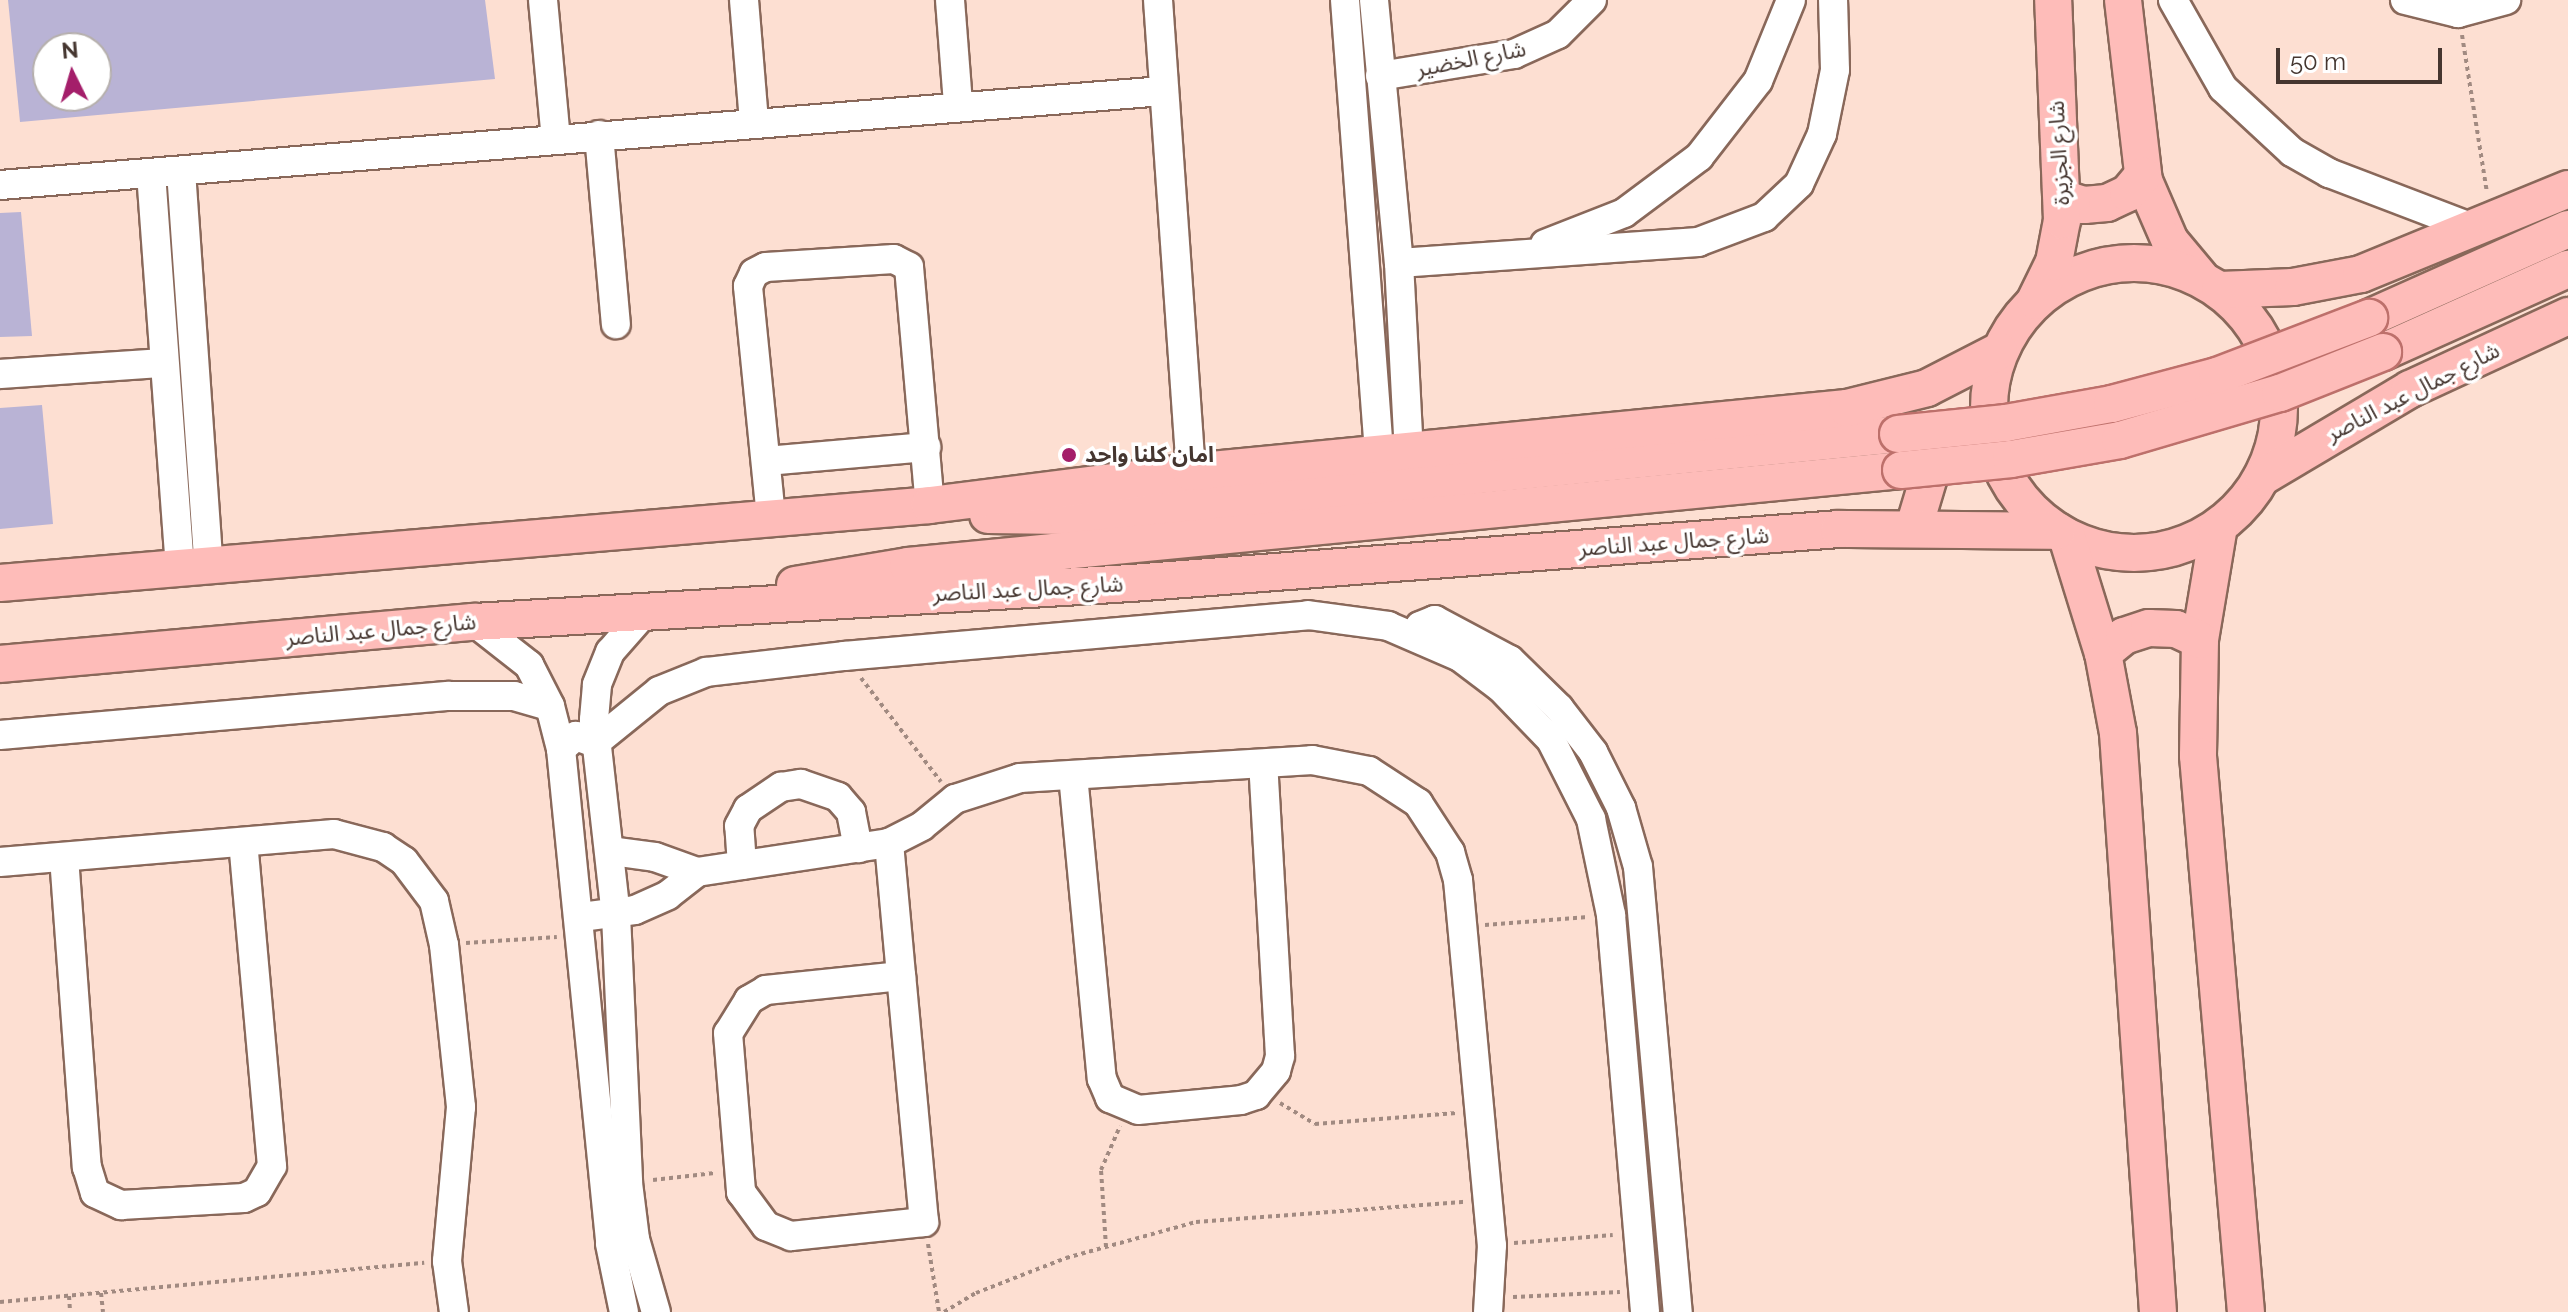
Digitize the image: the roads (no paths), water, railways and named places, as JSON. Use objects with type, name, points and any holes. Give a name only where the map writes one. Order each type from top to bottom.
[{"type":"main road","name":"شارع الجزيرة","points":[[2035,301],[2060,241],[2062,198],[2053,0]]},
{"type":"main road","points":[[2123,0],[2143,175],[2158,219],[2211,284],[2259,333],[2277,375],[2279,422],[2262,477],[2219,526],[2161,551],[2129,553],[2062,534],[2024,502],[2000,466],[1988,408],[1999,351],[2035,301],[2058,283],[2114,263],[2174,267],[2211,284],[2293,287],[2361,274],[2568,189]]},
{"type":"main road","points":[[2062,198],[2084,205],[2107,203],[2128,193],[2143,175]]},
{"type":"main road","points":[[930,505],[993,515],[1066,516],[2006,423],[2112,404],[2217,376],[2369,318],[2568,229]]},
{"type":"main road","points":[[745,606],[794,586],[870,570],[2011,459],[2120,440],[2267,397],[2383,352],[2568,269]]},
{"type":"main road","points":[[2361,274],[2350,316],[2356,344],[2383,377],[2410,389]]},
{"type":"main road","name":"شارع جمال عبد الناصر","points":[[2262,477],[2410,389],[2568,316]]},
{"type":"main road","points":[[0,583],[930,505],[1191,472],[1847,408],[1897,398],[1999,351]]},
{"type":"main road","points":[[1897,398],[1918,426],[1928,459],[1927,494],[1914,527]]},
{"type":"main road","points":[[2219,526],[2200,640],[2198,756],[2246,1312]]},
{"type":"main road","name":"شارع جمال عبد الناصر","points":[[0,664],[474,622],[1914,527],[2062,534]]},
{"type":"main road","points":[[2062,534],[2103,653],[2118,733],[2158,1312]]},
{"type":"main road","points":[[2103,653],[2124,636],[2149,628],[2176,629],[2200,640]]},
{"type":"street","points":[[543,0],[556,139]]},
{"type":"street","points":[[744,0],[754,122]]},
{"type":"street","points":[[950,0],[958,105]]},
{"type":"street","points":[[1158,0],[1191,472]]},
{"type":"street","points":[[1345,0],[1394,454]]},
{"type":"street","points":[[1374,0],[1399,263],[1394,454]]},
{"type":"street","name":"شارع الخضير","points":[[1380,76],[1514,54],[1558,34],[1592,0]]},
{"type":"street","points":[[1505,256],[1624,213],[1677,179],[1721,134],[1749,95],[1772,53],[1791,0]]},
{"type":"street","points":[[1399,263],[1698,242],[1764,217],[1799,184],[1822,134],[1835,70],[1833,0]]},
{"type":"street","points":[[2173,0],[2223,88],[2292,152],[2329,173],[2484,226]]},
{"type":"street","points":[[2405,0],[2458,13],[2506,0]]},
{"type":"street","points":[[0,185],[958,105],[1163,91]]},
{"type":"street","points":[[599,135],[616,324]]},
{"type":"street","points":[[181,171],[195,569]]},
{"type":"street","points":[[151,173],[161,363],[195,569]]},
{"type":"street","points":[[771,517],[748,286],[754,273],[766,267],[894,259],[909,267],[930,505]]},
{"type":"street","points":[[0,374],[161,363]]},
{"type":"street","points":[[766,461],[926,447]]},
{"type":"street","points":[[624,1312],[623,1242],[628,1183],[616,915],[611,851],[595,743],[594,702],[602,668],[620,637],[645,612]]},
{"type":"street","points":[[595,743],[659,691],[706,672],[844,656],[1308,615],[1364,621],[1422,640],[1460,657],[1501,688],[1551,740],[1591,819],[1611,915],[1644,1302]]},
{"type":"street","points":[[1422,640],[1420,626],[1435,620],[1510,660],[1559,708],[1593,752],[1621,808],[1638,867],[1678,1312]]},
{"type":"street","points":[[474,622],[495,633],[529,665],[550,706],[561,749],[623,1242],[656,1312]]},
{"type":"street","points":[[0,735],[449,696],[514,696],[550,706]]},
{"type":"street","points":[[561,749],[576,736],[595,743]]},
{"type":"street","points":[[582,926],[652,904],[697,872],[889,843],[922,826],[955,799],[996,783],[1073,775],[1263,764],[1341,763],[1369,771],[1418,803],[1450,852],[1462,927],[1492,1245],[1489,1305]]},
{"type":"street","points":[[1073,775],[1102,1079],[1110,1098],[1138,1110],[1241,1100],[1268,1084],[1280,1056],[1263,764]]},
{"type":"street","points":[[742,865],[739,826],[756,802],[781,787],[801,784],[838,797],[851,812],[858,848]]},
{"type":"street","points":[[0,862],[334,834],[383,847],[422,880],[434,901],[444,945],[462,1122],[447,1261],[454,1312]]},
{"type":"street","points":[[64,857],[87,1167],[95,1193],[121,1205],[244,1198],[257,1192],[272,1166],[243,842]]},
{"type":"street","points":[[889,843],[924,1222],[783,1234],[751,1211],[738,1171],[727,1053],[736,1015],[766,990],[901,976]]},
{"type":"street","points":[[611,851],[655,857],[697,872]]},
{"type":"place","name":"امان كلنا واحد","points":[[1069,455]]}]
